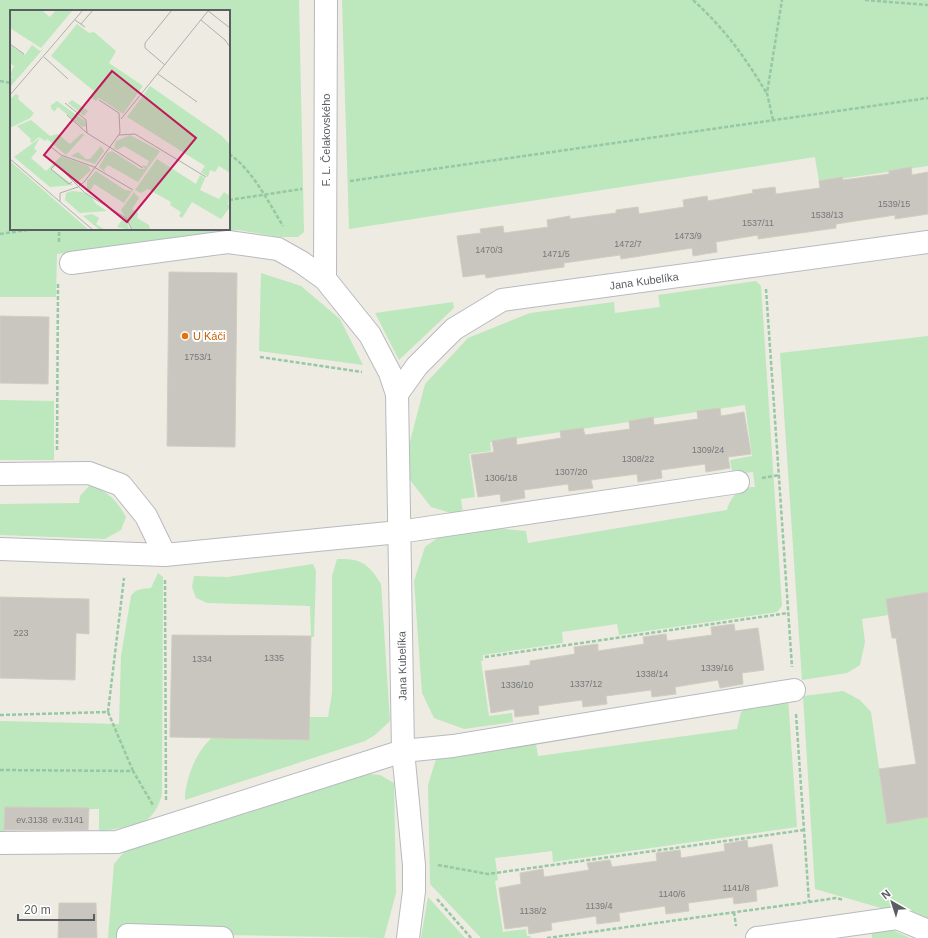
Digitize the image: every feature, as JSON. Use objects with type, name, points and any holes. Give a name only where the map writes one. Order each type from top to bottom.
[{"type":"street","name":"F. L. Čelakovského","points":[[325,279],[326,0]]},
{"type":"street","name":"Jana Kubelíka","points":[[71,264],[228,242],[278,249],[301,262],[325,279],[370,335],[390,373],[397,394],[403,751],[414,865],[414,891],[408,938]]},
{"type":"street","name":"Jana Kubelíka","points":[[397,394],[417,366],[454,329],[502,300],[928,242]]},
{"type":"street","points":[[0,474],[89,473],[121,485],[146,516],[165,555]]},
{"type":"street","points":[[0,549],[165,555],[399,532],[738,482]]},
{"type":"street","points":[[0,843],[117,842],[403,751],[453,746],[794,690]]},
{"type":"street","points":[[757,938],[897,918],[928,931]]},
{"type":"street","points":[[128,938],[128,935],[222,938]]},
{"type":"path","points":[[693,0],[712,17],[741,52],[767,93],[773,120]]},
{"type":"path","points":[[767,93],[782,0]]},
{"type":"path","points":[[865,0],[928,5]]},
{"type":"path","points":[[0,81],[10,83]]},
{"type":"path","points":[[230,200],[928,98]]},
{"type":"path","points":[[230,155],[237,159],[264,194],[284,227]]},
{"type":"path","points":[[0,234],[27,230]]},
{"type":"path","points":[[59,230],[59,244]]},
{"type":"path","points":[[547,938],[809,902],[764,264]]},
{"type":"path","points":[[56,473],[58,281]]},
{"type":"path","points":[[260,357],[370,374]]},
{"type":"path","points":[[127,554],[108,712],[133,771],[166,826]]},
{"type":"path","points":[[165,555],[166,826]]},
{"type":"path","points":[[485,657],[788,613]]},
{"type":"path","points":[[0,715],[108,712]]},
{"type":"path","points":[[0,770],[133,771]]},
{"type":"path","points":[[414,865],[438,865],[488,874],[804,830]]},
{"type":"path","points":[[414,891],[430,891],[471,938]]},
{"type":"path","points":[[734,912],[737,930]]},
{"type":"green space","points":[[0,0],[299,0],[304,232],[298,237],[280,237],[238,230],[57,254],[56,297],[0,297]]},
{"type":"green space","points":[[342,0],[928,0],[928,166],[819,182],[815,157],[349,229]]},
{"type":"green space","points":[[261,273],[301,286],[340,319],[363,365],[259,351]]},
{"type":"green space","points":[[756,281],[761,286],[782,606],[777,612],[619,635],[617,624],[562,632],[563,643],[483,655],[483,661],[481,661],[489,716],[512,713],[513,722],[464,729],[434,718],[422,693],[414,581],[425,547],[443,534],[481,527],[526,531],[528,543],[727,510],[736,494],[749,487],[755,487],[753,472],[714,477],[714,474],[732,471],[730,460],[752,456],[745,405],[490,442],[491,451],[469,454],[475,497],[461,499],[463,513],[451,513],[431,507],[410,480],[407,453],[425,384],[468,338],[530,313],[614,302],[615,313],[660,307],[658,295]]},
{"type":"green space","points":[[453,302],[454,308],[399,360],[375,313]]},
{"type":"green space","points":[[928,336],[928,592],[887,599],[889,615],[862,619],[865,642],[860,665],[847,673],[802,680],[780,353]]},
{"type":"green space","points":[[0,400],[54,401],[54,460],[0,460]]},
{"type":"green space","points":[[89,486],[107,494],[119,506],[126,517],[121,530],[105,539],[0,535],[0,504],[79,503],[80,496]]},
{"type":"green space","points":[[337,559],[358,561],[364,564],[381,584],[390,721],[375,735],[365,741],[185,800],[187,783],[193,766],[201,750],[213,737],[309,740],[309,717],[328,717],[332,693],[332,576]]},
{"type":"green space","points":[[313,564],[316,571],[314,637],[311,637],[310,606],[207,603],[196,598],[192,587],[194,576],[228,577]]},
{"type":"green space","points":[[158,573],[163,577],[162,794],[155,811],[151,817],[139,823],[99,832],[99,809],[5,808],[5,833],[0,833],[0,721],[119,724],[121,656],[131,596],[137,590],[151,588]]},
{"type":"green space","points":[[843,691],[860,700],[871,712],[887,824],[928,817],[928,929],[881,908],[815,889],[803,696]]},
{"type":"green space","points":[[788,698],[797,827],[553,862],[552,851],[495,858],[498,880],[495,881],[503,932],[526,929],[527,936],[530,936],[531,938],[481,938],[430,884],[428,785],[436,759],[465,745],[497,740],[536,744],[538,756],[737,729],[741,712],[754,703]]},
{"type":"green space","points":[[360,773],[380,775],[394,783],[396,893],[384,938],[123,933],[123,938],[108,938],[114,864],[124,852]]},
{"type":"green space","points":[[428,897],[465,938],[421,938]]},
{"type":"green space","points":[[875,922],[910,938],[872,938],[871,928]]},
{"type":"building","points":[[911,167],[912,175],[928,172],[928,214],[895,219],[895,215],[836,224],[836,228],[758,239],[758,235],[716,242],[717,252],[693,256],[692,248],[621,259],[620,255],[564,263],[564,267],[486,278],[485,274],[463,277],[457,236],[481,233],[480,229],[503,226],[504,233],[548,227],[547,220],[570,216],[570,219],[616,213],[616,210],[638,207],[639,214],[684,207],[683,200],[707,196],[708,201],[753,193],[752,190],[775,187],[776,194],[820,188],[819,181],[842,177],[843,180],[889,174],[889,171]]},
{"type":"building","points":[[169,272],[237,273],[235,447],[167,446]]},
{"type":"building","points":[[0,316],[49,317],[48,384],[0,383]]},
{"type":"building","points":[[720,408],[721,416],[744,412],[751,454],[728,457],[730,468],[706,472],[705,464],[661,470],[662,478],[638,482],[637,474],[591,480],[593,488],[569,491],[568,484],[524,490],[525,498],[501,502],[500,494],[478,497],[471,455],[494,452],[492,441],[516,437],[517,445],[561,438],[560,431],[583,428],[585,435],[630,429],[629,421],[653,417],[654,425],[698,419],[697,411]]},
{"type":"building","points":[[928,592],[928,817],[887,824],[879,769],[916,764],[896,638],[892,638],[886,599]]},
{"type":"building","points":[[0,597],[89,599],[89,634],[76,633],[75,680],[0,678]]},
{"type":"building","points":[[734,624],[735,631],[758,628],[764,670],[742,673],[743,684],[720,688],[718,680],[675,687],[676,694],[652,697],[651,690],[606,696],[607,704],[583,707],[582,700],[538,706],[539,714],[515,717],[514,709],[491,713],[485,671],[530,665],[530,661],[575,654],[574,647],[598,644],[598,651],[644,644],[643,637],[666,634],[667,641],[712,635],[711,627]]},
{"type":"building","points":[[172,635],[311,636],[309,740],[170,737]]},
{"type":"building","points":[[5,807],[89,808],[88,830],[4,830]]},
{"type":"building","points":[[747,840],[748,848],[772,844],[778,886],[756,890],[757,901],[734,904],[733,897],[688,903],[689,911],[666,914],[665,906],[619,913],[620,921],[597,924],[596,916],[551,923],[552,930],[529,934],[528,926],[505,929],[499,888],[521,884],[520,873],[543,869],[544,877],[589,870],[587,863],[610,860],[612,867],[657,861],[656,853],[680,850],[681,858],[725,851],[724,844]]},
{"type":"building","points":[[59,903],[96,903],[97,938],[58,938]]},
{"type":"place","name":"U Káči","points":[[185,336]]}]
